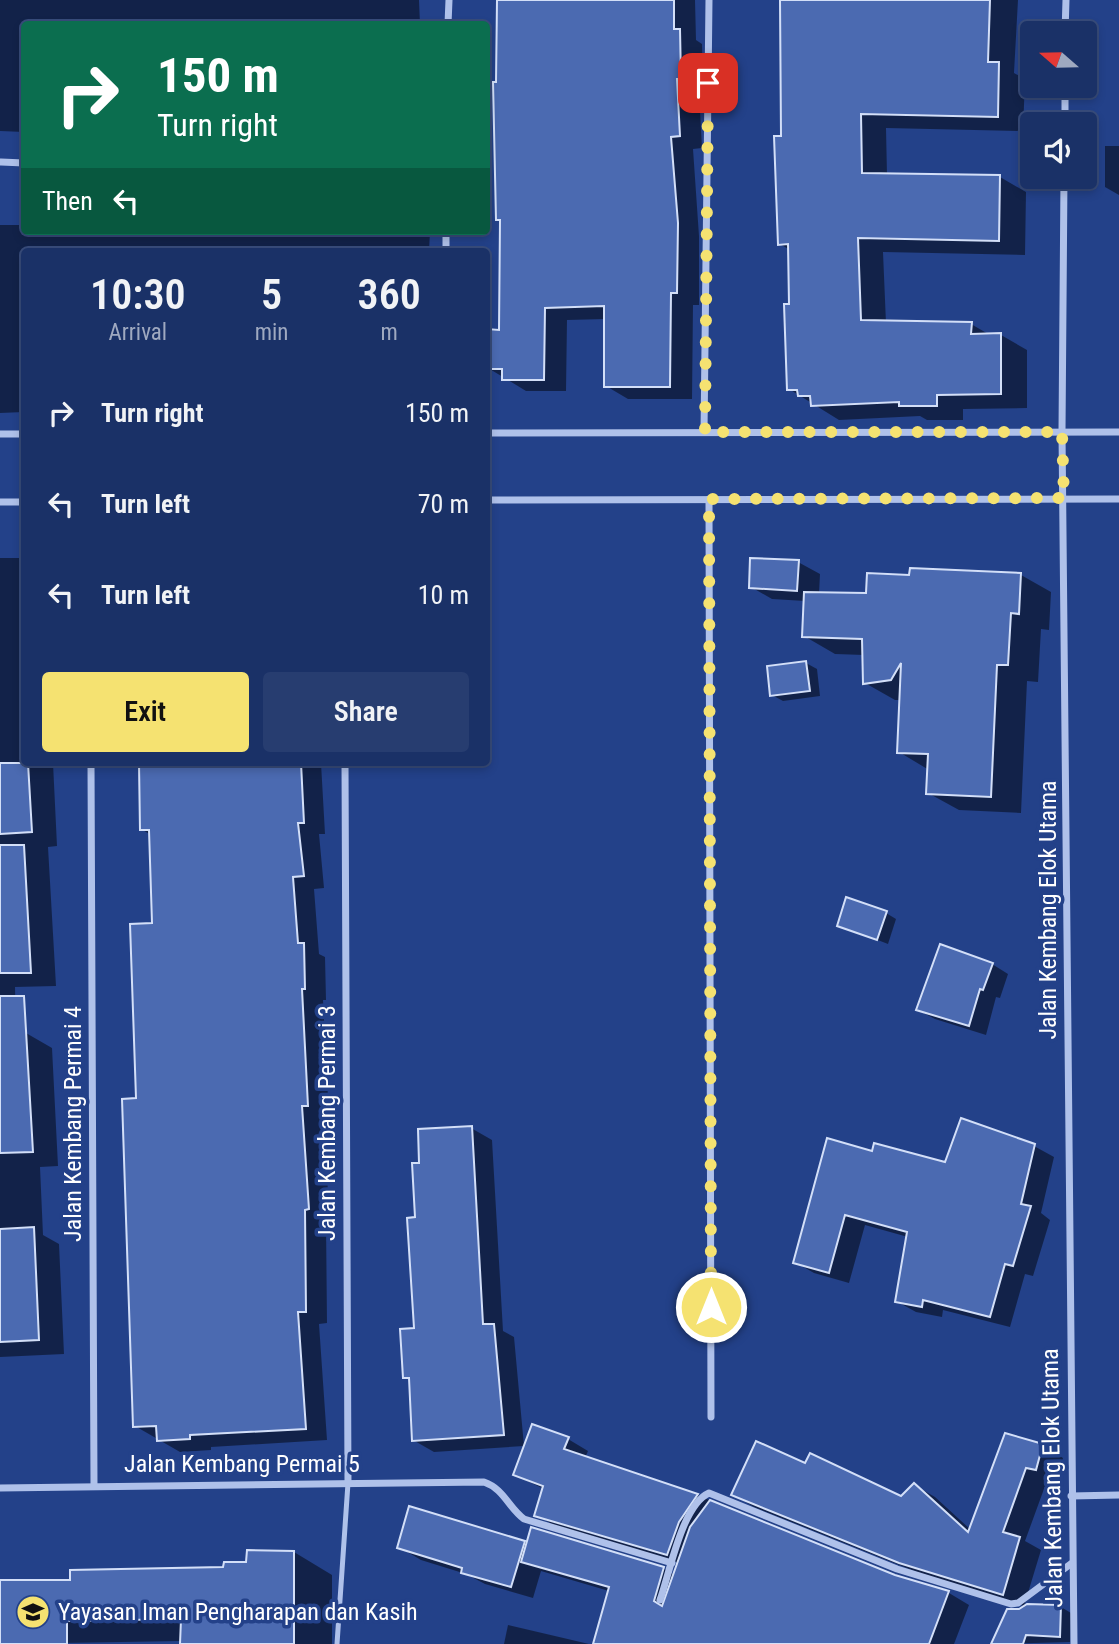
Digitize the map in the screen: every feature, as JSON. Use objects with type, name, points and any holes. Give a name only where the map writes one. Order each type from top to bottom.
[{"type":"street","points":[[448,21],[449,0]]},
{"type":"street","points":[[705,432],[709,0]]},
{"type":"street","points":[[1065,21],[1066,0]]},
{"type":"street","points":[[1,162],[21,163]]},
{"type":"street","name":"Jalan Kembang Elok Utama","points":[[1064,189],[1062,432],[1074,1644]]},
{"type":"street","points":[[490,433],[1119,432]]},
{"type":"street","points":[[0,435],[21,434]]},
{"type":"street","points":[[709,499],[711,1417]]},
{"type":"street","points":[[490,500],[1119,499]]},
{"type":"street","points":[[0,502],[21,502]]},
{"type":"street","name":"Jalan Kembang Permai 4","points":[[91,766],[94,1485]]},
{"type":"street","name":"Jalan Kembang Permai 3","points":[[345,766],[348,1483]]},
{"type":"street","name":"Jalan Kembang Permai 5","points":[[0,1488],[484,1482],[495,1485],[513,1511],[524,1519],[672,1563]]},
{"type":"street","points":[[660,1600],[686,1520],[697,1499],[709,1493],[897,1569],[999,1602],[1018,1603],[1072,1563]]},
{"type":"street","points":[[1071,1496],[1119,1495]]},
{"type":"lane","points":[[337,1644],[348,1483]]},
{"type":"building","points":[[497,0],[674,0],[674,29],[680,29],[681,79],[677,79],[680,136],[671,137],[678,223],[677,293],[671,293],[670,387],[604,387],[604,306],[545,308],[544,380],[502,380],[502,369],[490,369],[490,329],[499,330],[500,220],[496,220],[493,82],[496,82]]},
{"type":"building","points":[[780,0],[990,0],[988,62],[999,62],[998,117],[861,114],[862,173],[1000,175],[999,241],[858,238],[861,320],[972,322],[971,334],[1001,333],[1001,394],[937,395],[937,406],[899,406],[899,402],[811,406],[810,396],[798,396],[797,390],[787,390],[784,304],[789,304],[788,244],[778,245],[774,136],[781,136]]},
{"type":"building","points":[[750,558],[799,560],[797,591],[749,588]]},
{"type":"building","points":[[910,568],[1021,573],[1019,614],[1011,613],[1008,665],[997,665],[991,797],[926,794],[928,754],[897,753],[901,663],[891,680],[863,684],[862,639],[802,637],[804,592],[866,593],[867,573],[909,575]]},
{"type":"building","points":[[806,661],[810,691],[770,696],[767,666]]},
{"type":"building","points":[[0,763],[21,763],[21,766],[28,766],[32,832],[0,834]]},
{"type":"building","points":[[139,766],[301,766],[304,823],[298,823],[304,876],[293,877],[298,943],[304,943],[305,989],[302,989],[308,1106],[302,1106],[309,1209],[305,1210],[306,1312],[298,1312],[306,1429],[190,1435],[190,1439],[157,1441],[156,1426],[133,1427],[122,1099],[136,1098],[130,924],[152,923],[149,830],[140,830]]},
{"type":"building","points":[[0,845],[24,845],[31,973],[0,973]]},
{"type":"building","points":[[846,897],[887,911],[877,940],[837,926]]},
{"type":"building","points":[[940,944],[993,963],[983,990],[980,989],[969,1026],[916,1010]]},
{"type":"building","points":[[0,996],[24,996],[33,1152],[0,1153]]},
{"type":"building","points":[[961,1118],[1035,1144],[1021,1204],[1031,1206],[1013,1266],[1005,1264],[990,1317],[923,1300],[922,1307],[895,1302],[907,1232],[845,1215],[829,1273],[793,1263],[827,1138],[872,1151],[874,1143],[945,1162]]},
{"type":"building","points":[[472,1126],[483,1324],[494,1324],[504,1435],[412,1441],[409,1378],[403,1378],[400,1329],[414,1328],[407,1218],[415,1217],[412,1163],[419,1163],[418,1129]]},
{"type":"building","points":[[34,1227],[39,1340],[0,1342],[0,1229]]},
{"type":"building","points":[[532,1424],[569,1437],[564,1449],[698,1494],[679,1522],[667,1555],[534,1516],[543,1486],[513,1475]]},
{"type":"building","points":[[1005,1433],[1043,1444],[1036,1470],[1026,1468],[1003,1532],[1020,1537],[1003,1595],[899,1563],[731,1495],[756,1441],[805,1463],[810,1453],[901,1496],[914,1483],[968,1532]]},
{"type":"building","points":[[710,1500],[895,1575],[949,1591],[929,1644],[593,1644],[609,1587],[521,1562],[531,1527],[664,1567],[654,1601],[662,1606],[690,1527]]},
{"type":"building","points":[[409,1506],[525,1541],[511,1587],[461,1573],[462,1568],[397,1548]]},
{"type":"building","points":[[247,1550],[294,1551],[294,1644],[180,1644],[181,1619],[67,1621],[67,1644],[0,1644],[0,1580],[70,1580],[70,1570],[223,1567],[224,1562],[246,1562]]},
{"type":"building","points":[[1027,1604],[1061,1605],[1060,1637],[1026,1635],[1023,1644],[991,1644],[1007,1609],[1019,1609]]},
{"type":"place","name":"Yayasan Iman Pengharapan dan Kasih","points":[[33,1612]]},
{"type":"route","points":[[708,83],[705,432],[1062,432],[1064,498],[709,499],[711,1307]]}]
